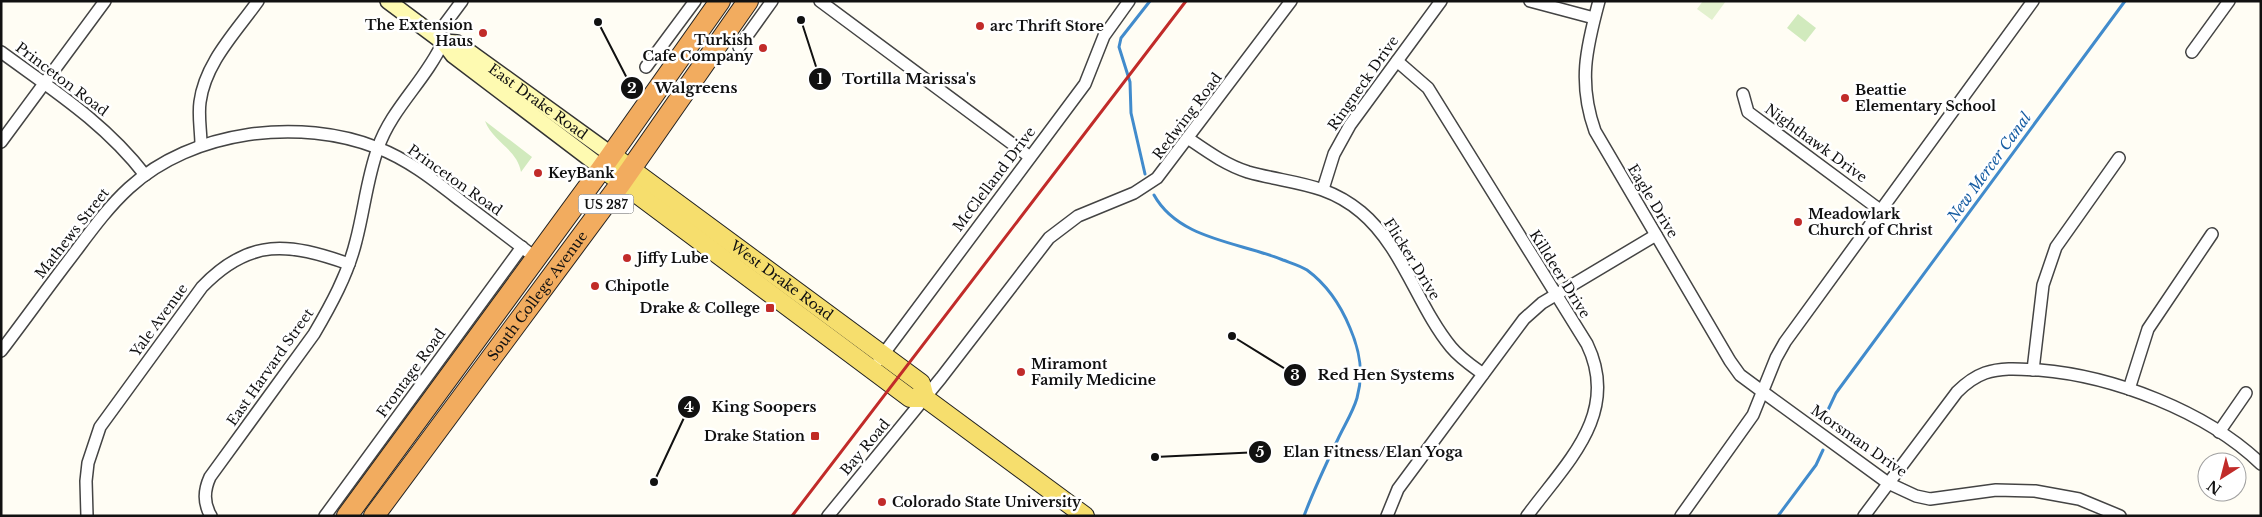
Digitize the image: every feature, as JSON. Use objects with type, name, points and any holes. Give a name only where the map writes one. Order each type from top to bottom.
[{"type":"highway","name":"South College Avenue","points":[[347,516],[529,253],[607,162],[720,1]]},
{"type":"highway","points":[[730,26],[728,14],[735,1]]},
{"type":"highway","name":"South College Avenue","points":[[374,516],[626,176],[748,1]]},
{"type":"main road","name":"East Drake Road","points":[[388,1],[439,39],[458,43],[626,176]]},
{"type":"main road","name":"West Drake Road","points":[[626,176],[711,250],[756,273],[759,279],[817,306],[883,354],[921,383],[925,398]]},
{"type":"main road","name":"West Drake Road","points":[[626,176],[756,273],[910,398],[925,398],[1085,516]]},
{"type":"street","points":[[1,142],[105,1]]},
{"type":"street","points":[[201,145],[200,103],[207,75],[214,61],[258,1]]},
{"type":"street","name":"East Harvard Street","points":[[211,516],[206,503],[205,493],[210,477],[314,334],[334,299],[356,242],[378,148],[401,106],[435,59],[439,39],[462,1]]},
{"type":"street","points":[[646,67],[695,1]]},
{"type":"street","points":[[738,47],[772,1]]},
{"type":"street","points":[[820,1],[1030,157]]},
{"type":"street","name":"McClelland Drive","points":[[872,369],[1085,84],[1104,36],[1129,1]]},
{"type":"street","name":"Redwing Road","points":[[925,398],[1049,238],[1078,216],[1148,185],[1166,169],[1291,1]]},
{"type":"street","name":"Ringneck Drive","points":[[1323,189],[1341,139],[1441,1]]},
{"type":"street","points":[[1530,1],[1594,18]]},
{"type":"street","name":"Eagle Drive","points":[[1599,1],[1585,66],[1585,88],[1590,117],[1602,145],[1730,361],[1740,375],[1763,392]]},
{"type":"street","points":[[1681,516],[1742,434],[1753,415],[1776,358],[1785,342],[2033,1]]},
{"type":"street","points":[[2192,52],[2229,1]]},
{"type":"street","name":"Princeton Road","points":[[1,52],[104,129],[128,152],[145,175]]},
{"type":"street","name":"Killdeer Drive","points":[[1397,61],[1428,88],[1592,355],[1598,383],[1598,399],[1595,414],[1584,437],[1527,516]]},
{"type":"street","name":"Nighthawk Drive","points":[[1743,94],[1748,112],[1880,210]]},
{"type":"street","name":"Princeton Road","points":[[201,145],[239,137],[281,133],[329,136],[378,148],[429,177],[529,253]]},
{"type":"street","name":"Flicker Drive","points":[[1189,139],[1230,165],[1248,172],[1323,189],[1350,203],[1376,227],[1441,334],[1465,361],[1483,374]]},
{"type":"street","name":"Mathews Street","points":[[1,351],[101,217],[119,197],[145,175],[180,154],[201,145]]},
{"type":"street","points":[[2033,370],[2040,300],[2048,267],[2056,247],[2119,158]]},
{"type":"street","points":[[2129,389],[2148,330],[2212,234]]},
{"type":"street","points":[[1387,516],[1398,489],[1524,319],[1533,310],[1556,295],[1656,235]]},
{"type":"street","name":"Yale Avenue","points":[[87,516],[86,480],[88,463],[100,428],[202,286],[214,274],[240,257],[256,251],[280,248],[314,252],[349,264]]},
{"type":"street","name":"Frontage Road","points":[[325,516],[529,253]]},
{"type":"street","points":[[1864,516],[1957,392],[1967,383],[1986,373],[1999,370],[2033,370],[2086,376],[2129,389],[2175,408],[2219,432],[2261,464]]},
{"type":"street","name":"Morsman Drive","points":[[1763,392],[1888,483],[1916,496],[1930,499],[1996,490],[2055,494],[2088,502],[2120,516]]},
{"type":"street","points":[[2219,432],[2246,393]]},
{"type":"street","name":"Bay Road","points":[[828,516],[925,398]]},
{"type":"green space","points":[[1703,1],[1726,1],[1712,20],[1697,9]]},
{"type":"green space","points":[[1798,14],[1816,28],[1805,42],[1787,28]]},
{"type":"green space","points":[[485,121],[532,157],[521,172],[515,157],[493,135]]},
{"type":"waterway","points":[[1145,174],[1131,113],[1130,82],[1119,47],[1121,38],[1150,1]]},
{"type":"waterway","name":"New Mercer Canal","points":[[1825,421],[1836,393],[2125,1]]},
{"type":"waterway","points":[[1154,195],[1165,210],[1179,222],[1194,231],[1266,254],[1307,270],[1327,289],[1346,320],[1360,362],[1359,389],[1353,408],[1320,477],[1304,516]]},
{"type":"waterway","name":"New Mercer Canal","points":[[1778,516],[1816,465],[1823,450]]},
{"type":"railway","points":[[792,516],[1186,1]]},
{"type":"place","name":"Tortilla Marissa's","points":[[801,20]]},
{"type":"place","name":"Walgreens","points":[[598,22]]},
{"type":"place","name":"arc Thrift Store","points":[[980,26]]},
{"type":"place","name":"The Extension Haus","points":[[483,33]]},
{"type":"place","name":"Turkish Cafe Company","points":[[763,48]]},
{"type":"place","name":"Beattie Elementary School","points":[[1845,98]]},
{"type":"place","name":"KeyBank","points":[[538,173]]},
{"type":"place","name":"Meadowlark Church of Christ","points":[[1798,222]]},
{"type":"place","name":"Jiffy Lube","points":[[627,258]]},
{"type":"place","name":"Chipotle","points":[[595,286]]},
{"type":"place","name":"Drake & College","points":[[770,308]]},
{"type":"place","name":"Red Hen Systems","points":[[1232,336]]},
{"type":"place","name":"Miramont Family Medicine","points":[[1021,372]]},
{"type":"place","name":"Drake Station","points":[[815,436]]},
{"type":"place","name":"Elan Fitness/Elan Yoga","points":[[1155,457]]},
{"type":"place","name":"King Soopers","points":[[654,482]]},
{"type":"place","name":"Colorado State University","points":[[882,502]]}]
